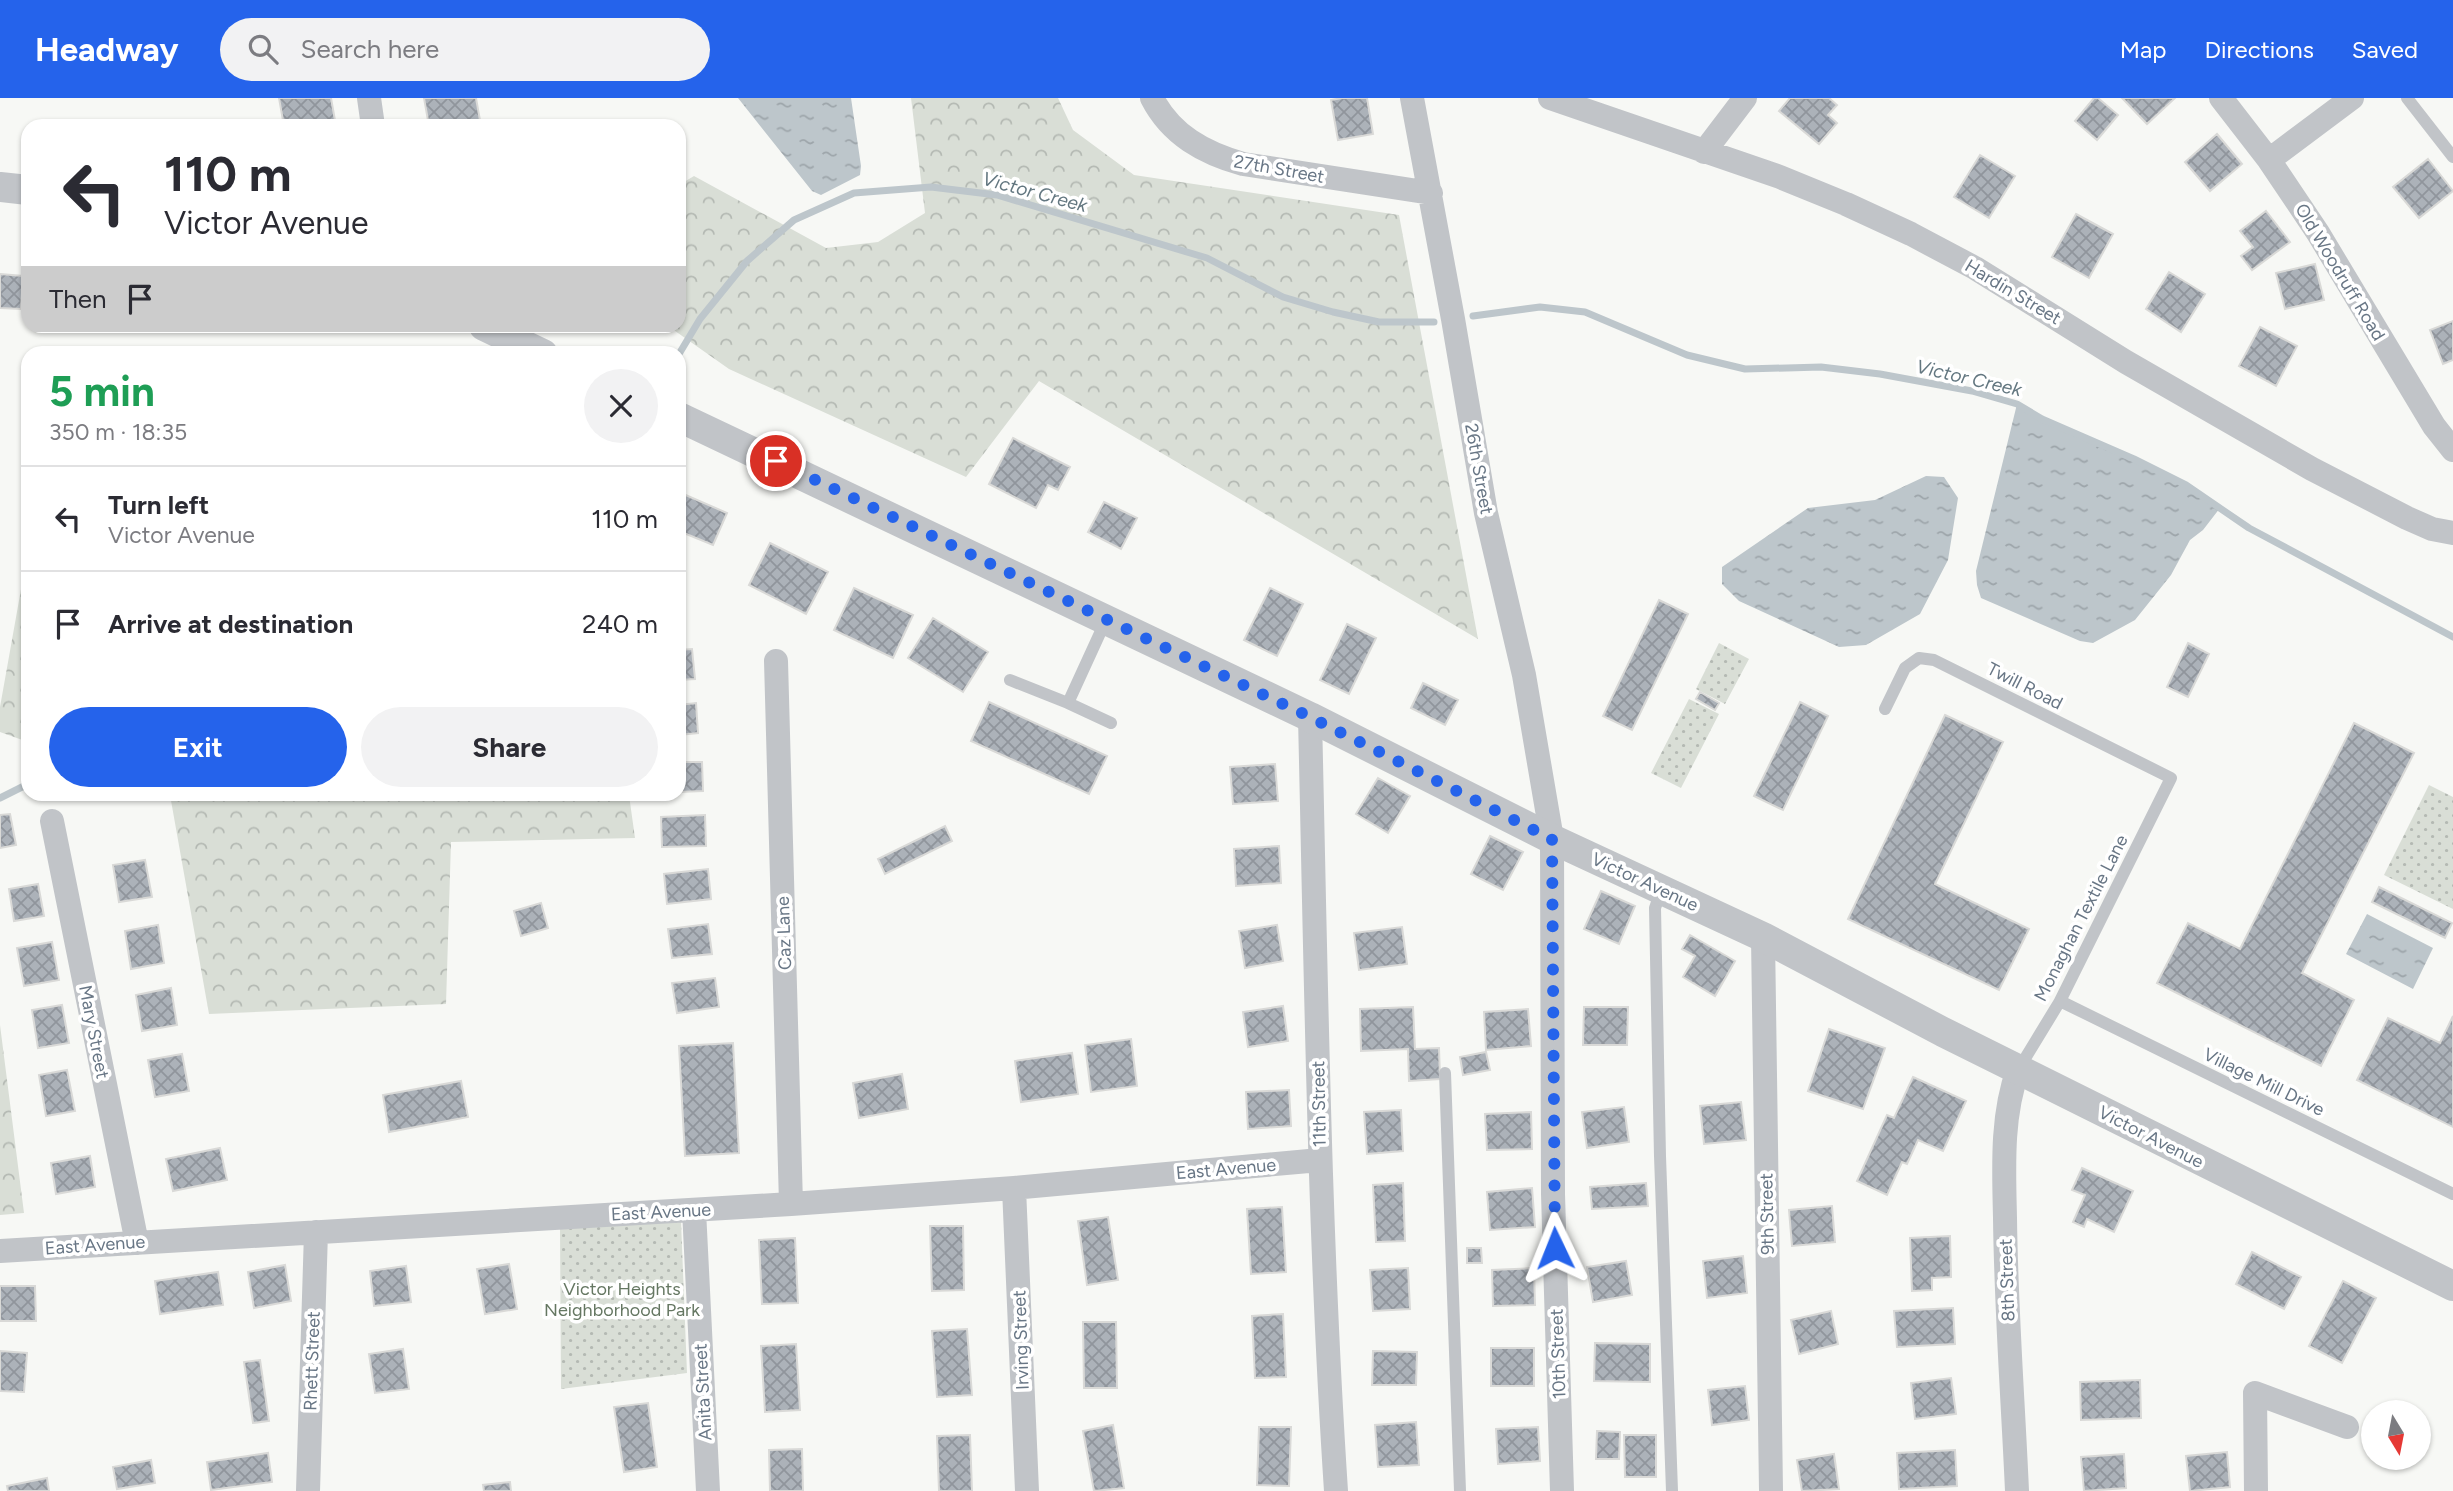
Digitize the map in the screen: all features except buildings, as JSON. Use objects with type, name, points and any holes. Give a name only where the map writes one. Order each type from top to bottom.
[{"type":"street","points":[[369,98],[372,119]]},
{"type":"street","name":"27th Street","points":[[1152,98],[1173,128],[1194,145],[1217,157],[1243,164],[1431,193]]},
{"type":"street","name":"26th Street","points":[[1412,98],[1486,513],[1524,676],[1552,839]]},
{"type":"street","name":"Hardin Street","points":[[1550,98],[1780,177],[1911,234],[1975,268],[2126,362],[2312,469],[2419,524],[2453,533]]},
{"type":"street","points":[[1704,152],[1745,98]]},
{"type":"street","name":"Old Woodruff Road","points":[[2221,98],[2269,160],[2318,233],[2434,426],[2453,450]]},
{"type":"street","points":[[2269,160],[2352,98]]},
{"type":"street","points":[[0,187],[21,189]]},
{"type":"street","points":[[499,333],[526,346]]},
{"type":"street","name":"Victor Avenue","points":[[686,420],[1310,717],[1552,839],[1763,937],[2018,1070],[2453,1286]]},
{"type":"street","name":"Caz Lane","points":[[776,662],[791,1204]]},
{"type":"street","name":"11th Street","points":[[1310,717],[1320,1160],[1336,1491]]},
{"type":"street","name":"Mary Street","points":[[52,821],[137,1243]]},
{"type":"street","name":"10th Street","points":[[1552,839],[1553,1194],[1562,1491]]},
{"type":"street","name":"9th Street","points":[[1763,937],[1771,1491]]},
{"type":"street","name":"8th Street","points":[[2017,1491],[2004,1166],[2011,1090],[2018,1070]]},
{"type":"street","name":"East Avenue","points":[[0,1251],[791,1204],[1014,1188],[1320,1160]]},
{"type":"street","name":"Irving Street","points":[[1014,1188],[1027,1491]]},
{"type":"street","name":"Anita Street","points":[[694,1210],[708,1491]]},
{"type":"street","name":"Rhett Street","points":[[308,1491],[316,1231]]},
{"type":"street","points":[[2256,1491],[2255,1393],[2347,1427]]},
{"type":"lane","points":[[2407,98],[2453,156]]},
{"type":"lane","points":[[1068,703],[1106,620]]},
{"type":"lane","name":"Twill Road","points":[[1885,709],[1905,668],[1920,658],[1934,660],[2171,778]]},
{"type":"lane","points":[[1010,680],[1111,723]]},
{"type":"lane","name":"Monaghan Textile Lane","points":[[2018,1070],[2060,1001],[2171,778]]},
{"type":"lane","points":[[1662,890],[1655,908],[1660,1156],[1672,1491]]},
{"type":"lane","name":"Village Mill Drive","points":[[2060,1001],[2453,1194]]},
{"type":"lane","points":[[1446,1073],[1460,1491]]},
{"type":"green space","points":[[911,98],[1058,98],[1073,130],[1134,175],[1399,215],[1478,639],[1039,381],[966,477],[729,369],[678,333],[686,333],[686,181],[694,176],[826,248],[878,242],[925,213]]},
{"type":"green space","points":[[21,589],[21,740],[0,732],[0,707]]},
{"type":"green space","points":[[1719,643],[1749,659],[1725,704],[1696,689]]},
{"type":"green space","points":[[1689,699],[1719,714],[1681,788],[1651,773]]},
{"type":"green space","points":[[2429,785],[2453,797],[2453,909],[2384,875]]},
{"type":"green space","points":[[171,801],[630,801],[635,838],[451,842],[446,1004],[209,1014]]},
{"type":"green space","points":[[0,1025],[24,1213],[0,1215]]},
{"type":"green space","name":"Victor Heights Neighborhood Park","points":[[681,1221],[687,1373],[561,1389],[560,1227]]},
{"type":"water","points":[[738,98],[851,98],[860,175],[821,195],[812,191]]},
{"type":"water","points":[[2017,404],[2060,427],[2157,471],[2220,508],[2203,530],[2190,540],[2171,575],[2135,620],[2093,643],[2080,641],[1981,598],[1976,571]]},
{"type":"water","points":[[1926,476],[1944,477],[1958,498],[1948,560],[1920,614],[1866,645],[1839,647],[1739,601],[1722,584],[1722,567],[1808,508],[1875,500]]},
{"type":"water","points":[[2367,914],[2433,948],[2413,989],[2346,954]]},
{"type":"waterway","name":"Victor Creek","points":[[684,346],[700,319],[747,261],[794,220],[854,193],[931,187],[997,195],[1207,258],[1283,297],[1333,312],[1379,322],[1434,322]]},
{"type":"waterway","name":"Victor Creek","points":[[1473,316],[1540,307],[1585,312],[1687,355],[1745,369],[1821,367],[1880,374],[1972,391],[2017,404],[2042,419],[2186,485],[2249,528],[2453,637]]},
{"type":"waterway","name":"Victor Creek","points":[[0,798],[21,788]]},
{"type":"route","points":[[776,461],[1310,717],[1552,839],[1555,1248]]}]
